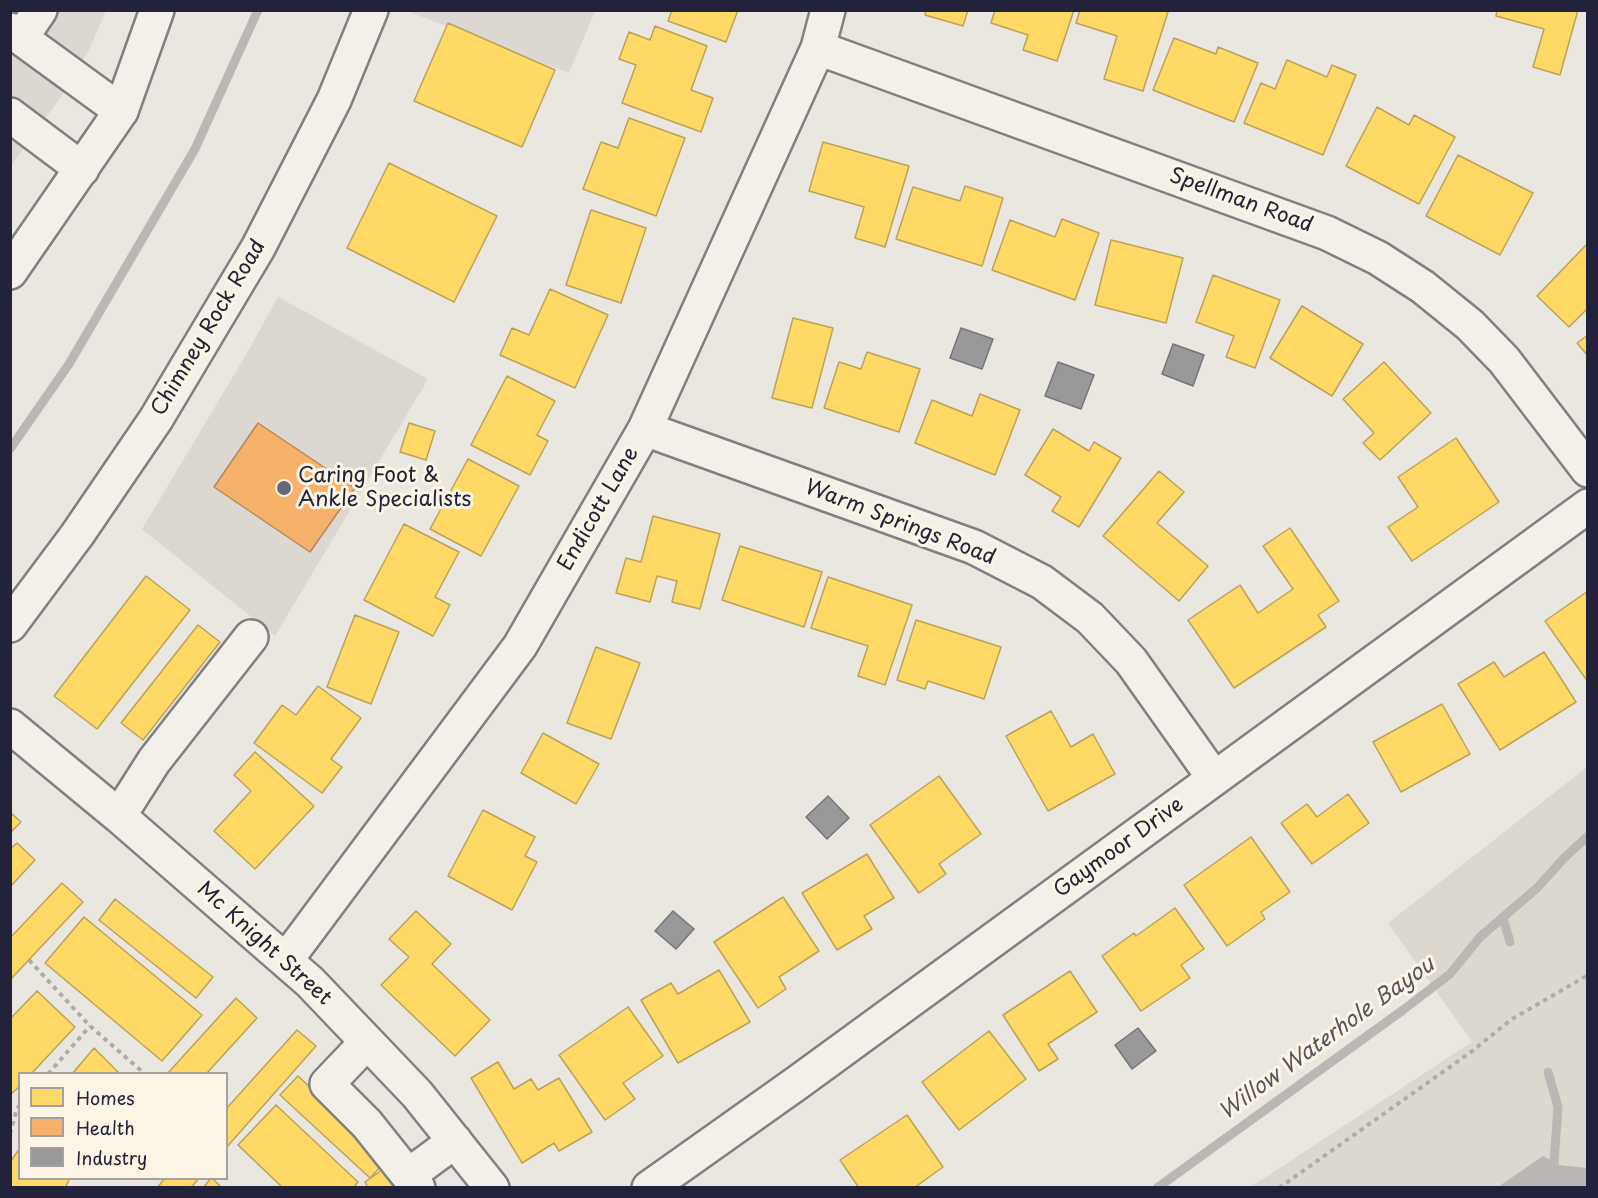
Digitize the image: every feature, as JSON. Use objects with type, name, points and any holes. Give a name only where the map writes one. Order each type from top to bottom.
[{"type":"street","points":[[40,10],[16,34],[121,111]]},
{"type":"street","points":[[10,272],[121,111],[157,10]]},
{"type":"street","name":"Chimney Rock Road","points":[[10,625],[77,535],[156,419],[258,248],[334,100],[371,10]]},
{"type":"street","name":"Endicott Lane","points":[[286,960],[520,646],[645,429],[818,48],[828,10]]},
{"type":"street","name":"Spellman Road","points":[[818,48],[1327,233],[1378,258],[1423,288],[1470,325],[1504,360],[1587,470]]},
{"type":"street","points":[[10,115],[82,169]]},
{"type":"street","name":"Warm Springs Road","points":[[645,429],[974,547],[1042,582],[1090,618],[1131,661],[1214,778]]},
{"type":"street","name":"Gaymoor Drive","points":[[649,1188],[797,1083],[1587,506]]},
{"type":"street","points":[[119,816],[154,761],[251,637]]},
{"type":"street","name":"Mc Knight Street","points":[[10,726],[119,816],[310,982],[417,1094],[492,1188]]},
{"type":"street","points":[[367,1042],[327,1084],[367,1124],[413,1181],[455,1141]]},
{"type":"path","points":[[29,960],[90,1026],[143,1072]]},
{"type":"path","points":[[1279,1188],[1471,1052],[1512,1019],[1587,975]]},
{"type":"path","points":[[50,1072],[90,1026]]},
{"type":"path","points":[[10,1134],[18,1107]]},
{"type":"shaded area","points":[[413,10],[595,11],[569,73],[412,13]]},
{"type":"shaded area","points":[[11,11],[106,11],[87,54],[60,98],[11,166]]},
{"type":"shaded area","points":[[278,297],[428,379],[275,636],[142,529]]},
{"type":"shaded area","points":[[1587,767],[1587,1187],[1249,1188],[1472,1042],[1388,923]]},
{"type":"shaded area","points":[[1543,1156],[1559,1165],[1587,1168],[1587,1187],[1498,1187]]},
{"type":"building: Homes","points":[[672,10],[738,10],[726,42],[668,21]]},
{"type":"building: Homes","points":[[926,10],[968,10],[963,26],[925,15]]},
{"type":"building: Homes","points":[[995,10],[1074,10],[1057,61],[1023,50],[1028,35],[991,23]]},
{"type":"building: Homes","points":[[1080,10],[1163,10],[1168,12],[1143,91],[1104,79],[1117,36],[1076,23]]},
{"type":"building: Homes","points":[[1497,10],[1578,10],[1560,75],[1533,67],[1544,29],[1496,16]]},
{"type":"building: Homes","points":[[448,23],[555,70],[522,147],[414,101]]},
{"type":"building: Homes","points":[[655,26],[707,46],[691,90],[713,98],[701,132],[622,103],[636,65],[619,59],[629,32],[650,40]]},
{"type":"building: Homes","points":[[1174,38],[1216,54],[1218,47],[1258,63],[1234,122],[1153,90]]},
{"type":"building: Homes","points":[[1287,60],[1327,77],[1332,65],[1356,75],[1323,155],[1244,123],[1261,83],[1275,89]]},
{"type":"building: Homes","points":[[1377,107],[1409,125],[1414,115],[1455,137],[1419,204],[1346,166]]},
{"type":"building: Homes","points":[[629,118],[685,138],[656,216],[583,189],[601,142],[618,148]]},
{"type":"building: Homes","points":[[823,142],[909,166],[885,247],[855,238],[864,207],[809,191]]},
{"type":"building: Homes","points":[[1458,155],[1533,193],[1500,255],[1426,216]]},
{"type":"building: Homes","points":[[389,163],[497,216],[454,302],[347,248]]},
{"type":"building: Homes","points":[[965,186],[1003,198],[982,266],[896,239],[913,187],[960,201]]},
{"type":"building: Homes","points":[[591,210],[646,228],[621,303],[566,285]]},
{"type":"building: Homes","points":[[1062,219],[1099,233],[1075,300],[992,270],[1010,220],[1055,237]]},
{"type":"building: Homes","points":[[1111,240],[1183,258],[1166,323],[1095,305]]},
{"type":"building: Homes","points":[[1586,245],[1588,247],[1588,308],[1569,327],[1537,296]]},
{"type":"building: Homes","points":[[1213,275],[1280,300],[1255,368],[1226,357],[1234,336],[1196,322]]},
{"type":"building: Homes","points":[[550,289],[608,315],[575,388],[500,355],[512,328],[529,335]]},
{"type":"building: Homes","points":[[1302,306],[1363,344],[1332,396],[1270,358]]},
{"type":"building: Homes","points":[[793,318],[833,328],[812,408],[772,398]]},
{"type":"building: Homes","points":[[1588,335],[1588,356],[1577,343]]},
{"type":"building: Homes","points":[[867,352],[920,369],[899,432],[824,408],[839,362],[861,369]]},
{"type":"building: Homes","points":[[1384,362],[1431,413],[1380,460],[1363,443],[1374,433],[1343,399]]},
{"type":"building: Homes","points":[[507,376],[555,401],[537,435],[548,441],[530,475],[471,445]]},
{"type":"building: Homes","points":[[980,394],[1020,410],[995,475],[915,443],[932,400],[972,416]]},
{"type":"building: Homes","points":[[409,423],[435,431],[426,460],[400,452]]},
{"type":"building: Homes","points":[[1053,429],[1089,451],[1094,442],[1121,458],[1079,527],[1052,511],[1061,497],[1025,475]]},
{"type":"building: Homes","points":[[1456,438],[1499,502],[1412,561],[1388,527],[1418,507],[1398,477]]},
{"type":"building: Homes","points":[[468,459],[519,486],[481,556],[430,529]]},
{"type":"building: Homes","points":[[1159,471],[1184,492],[1157,523],[1208,566],[1179,601],[1103,536]]},
{"type":"building: Homes","points":[[653,516],[720,534],[700,609],[672,602],[677,581],[657,576],[650,602],[616,593],[626,558],[641,562]]},
{"type":"building: Homes","points":[[404,524],[459,552],[435,597],[450,605],[433,636],[364,600]]},
{"type":"building: Homes","points":[[1290,528],[1339,601],[1318,615],[1326,627],[1234,688],[1188,620],[1240,585],[1258,613],[1293,589],[1263,546]]},
{"type":"building: Homes","points":[[740,546],[822,572],[804,627],[722,600]]},
{"type":"building: Homes","points":[[146,576],[190,610],[97,729],[54,696]]},
{"type":"building: Homes","points":[[828,577],[912,605],[885,685],[858,676],[868,646],[811,628]]},
{"type":"building: Homes","points":[[1588,591],[1588,682],[1545,621]]},
{"type":"building: Homes","points":[[355,615],[399,632],[371,704],[327,687]]},
{"type":"building: Homes","points":[[916,620],[1001,647],[984,699],[928,681],[925,689],[897,680]]},
{"type":"building: Homes","points":[[198,625],[220,642],[143,740],[121,723]]},
{"type":"building: Homes","points":[[596,647],[640,663],[611,739],[567,723]]},
{"type":"building: Homes","points":[[1544,652],[1576,702],[1500,750],[1458,684],[1494,662],[1504,677]]},
{"type":"building: Homes","points":[[318,686],[361,718],[331,759],[342,767],[322,793],[254,743],[282,705],[296,715]]},
{"type":"building: Homes","points":[[1442,704],[1470,754],[1401,792],[1373,742]]},
{"type":"building: Homes","points":[[1051,711],[1071,747],[1093,734],[1115,774],[1048,811],[1006,736]]},
{"type":"building: Homes","points":[[543,733],[599,764],[576,804],[521,773]]},
{"type":"building: Homes","points":[[255,752],[314,806],[255,869],[214,831],[251,791],[234,775]]},
{"type":"building: Homes","points":[[939,776],[981,834],[939,864],[946,874],[919,893],[870,825]]},
{"type":"building: Homes","points":[[1348,794],[1369,823],[1312,864],[1281,823],[1307,804],[1317,817]]},
{"type":"building: Homes","points":[[483,810],[535,837],[525,856],[537,862],[512,910],[448,876]]},
{"type":"building: Homes","points":[[10,812],[21,822],[10,833]]},
{"type":"building: Homes","points":[[1251,837],[1290,892],[1261,912],[1265,919],[1227,946],[1184,885]]},
{"type":"building: Homes","points":[[17,843],[35,860],[10,887],[10,849]]},
{"type":"building: Homes","points":[[867,854],[894,898],[864,916],[872,929],[837,950],[802,893]]},
{"type":"building: Homes","points":[[62,883],[83,902],[10,980],[10,938]]},
{"type":"building: Homes","points":[[783,897],[819,951],[779,977],[786,989],[758,1008],[714,942]]},
{"type":"building: Homes","points":[[115,899],[213,977],[196,998],[99,920]]},
{"type":"building: Homes","points":[[1175,908],[1204,949],[1181,965],[1190,978],[1141,1011],[1102,956],[1134,933],[1136,936]]},
{"type":"building: Homes","points":[[416,911],[451,944],[432,964],[490,1020],[455,1056],[381,985],[409,957],[389,939]]},
{"type":"building: Homes","points":[[84,917],[202,1015],[162,1061],[45,963]]},
{"type":"building: Homes","points":[[719,970],[750,1022],[678,1063],[641,1000],[671,983],[678,994]]},
{"type":"building: Homes","points":[[1070,971],[1097,1012],[1048,1044],[1058,1059],[1039,1071],[1003,1015]]},
{"type":"building: Homes","points":[[37,991],[75,1027],[33,1072],[18,1072],[18,1088],[10,1095],[10,1019]]},
{"type":"building: Homes","points":[[236,998],[257,1018],[208,1072],[169,1072]]},
{"type":"building: Homes","points":[[628,1007],[663,1056],[623,1083],[635,1099],[605,1120],[559,1055]]},
{"type":"building: Homes","points":[[297,1030],[316,1046],[228,1146],[228,1107]]},
{"type":"building: Homes","points":[[989,1031],[1026,1079],[959,1130],[922,1082]]},
{"type":"building: Homes","points":[[94,1048],[118,1072],[74,1072]]},
{"type":"building: Homes","points":[[498,1062],[514,1089],[531,1079],[538,1090],[559,1078],[592,1132],[559,1151],[554,1143],[522,1163],[471,1078]]},
{"type":"building: Homes","points":[[298,1076],[388,1159],[370,1178],[280,1095]]},
{"type":"building: Homes","points":[[276,1105],[358,1182],[353,1188],[283,1188],[238,1145]]},
{"type":"building: Homes","points":[[907,1115],[943,1167],[914,1188],[859,1188],[840,1160]]},
{"type":"building: Homes","points":[[18,1151],[18,1180],[69,1180],[65,1188],[10,1188],[10,1162]]},
{"type":"building: Homes","points":[[385,1168],[400,1188],[368,1188],[365,1182]]},
{"type":"building: Homes","points":[[163,1180],[197,1180],[191,1188],[157,1188]]},
{"type":"building: Homes","points":[[209,1180],[214,1180],[222,1188],[203,1188]]},
{"type":"building: Health","name":"Caring Foot & Ankle Specialists","points":[[258,423],[355,488],[310,552],[214,487]]},
{"type":"building: Industry","points":[[961,328],[993,339],[982,369],[950,358]]},
{"type":"building: Industry","points":[[1173,344],[1204,355],[1193,386],[1162,374]]},
{"type":"building: Industry","points":[[1058,362],[1094,375],[1081,409],[1045,396]]},
{"type":"building: Industry","points":[[828,796],[849,818],[827,839],[806,817]]},
{"type":"building: Industry","points":[[673,911],[694,929],[676,949],[655,931]]},
{"type":"building: Industry","points":[[1138,1028],[1156,1051],[1132,1069],[1115,1045]]},
{"type":"waterway","points":[[10,449],[69,364],[195,149],[258,10]]},
{"type":"waterway","name":"Willow Waterhole Bayou","points":[[1157,1188],[1450,974],[1480,937],[1537,888],[1588,836]]},
{"type":"waterway","points":[[1503,918],[1510,942]]},
{"type":"waterway","points":[[1548,1072],[1558,1107],[1554,1162],[1555,1188]]},
{"type":"place","name":"Caring Foot & Ankle Specialists","points":[[284,488]]}]
